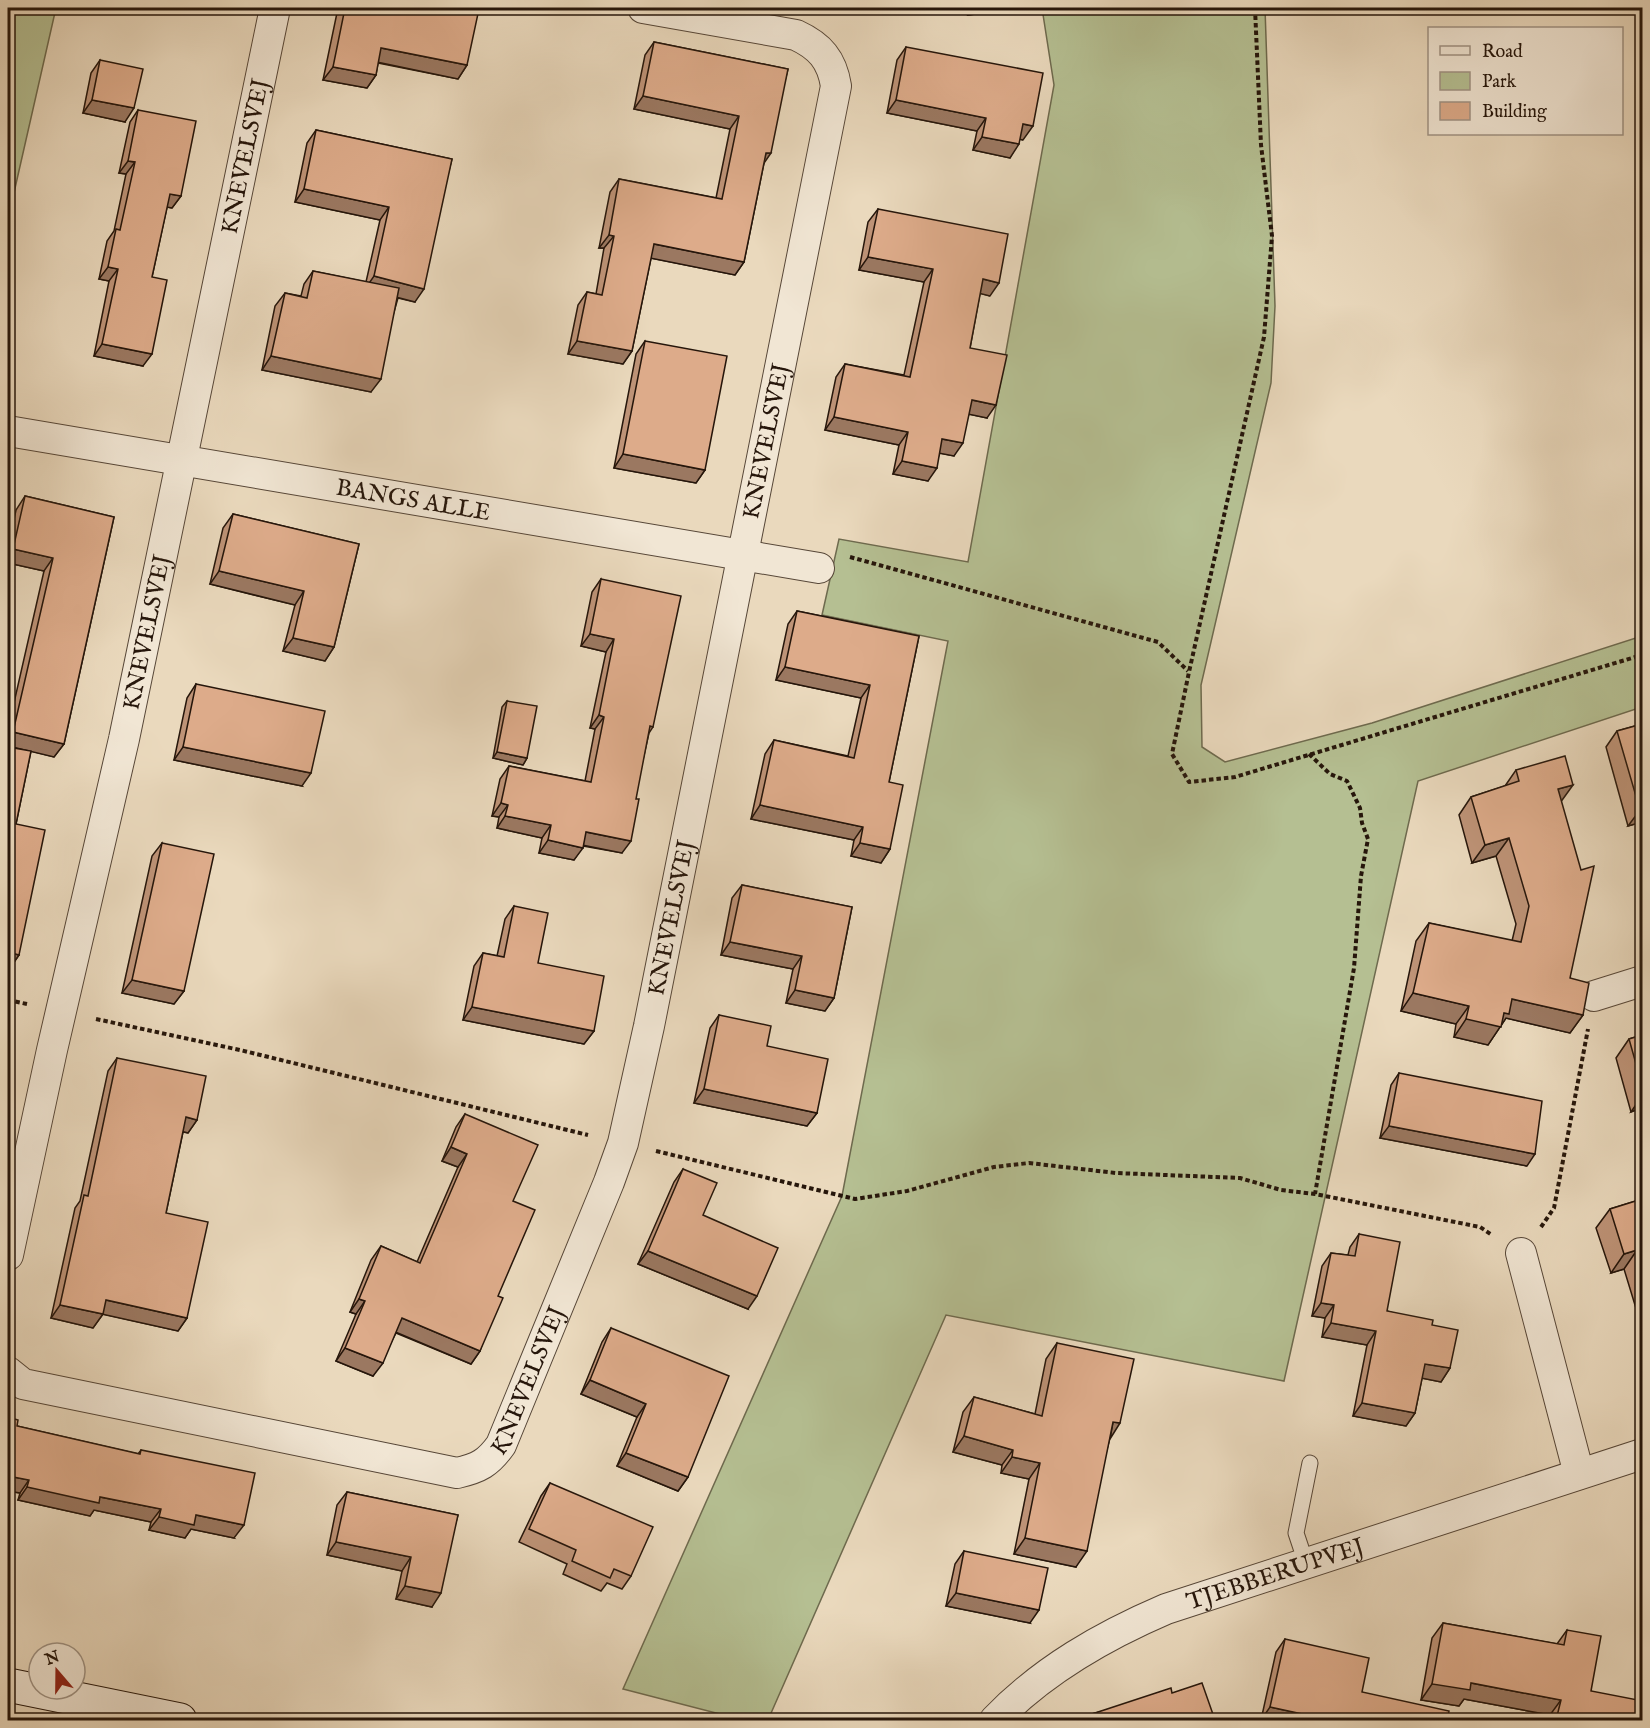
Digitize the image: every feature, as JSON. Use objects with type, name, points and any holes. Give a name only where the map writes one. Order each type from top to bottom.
[{"type":"street","name":"KNEVELSVEJ","points":[[8,1255],[61,1011],[124,739],[275,8]]},
{"type":"street","name":"KNEVELSVEJ","points":[[8,1372],[23,1383],[457,1473],[475,1469],[490,1459],[501,1445],[623,1143],[649,1026],[773,408],[802,247],[836,86],[834,72],[824,54],[812,43],[796,35],[643,8]]},
{"type":"street","name":"BANGS ALLE","points":[[8,431],[819,568]]},
{"type":"street","points":[[1594,996],[1642,981]]},
{"type":"street","points":[[1521,1253],[1579,1474]]},
{"type":"street","name":"TJEBBERUPVEJ","points":[[996,1720],[1019,1696],[1089,1646],[1166,1609],[1642,1454]]},
{"type":"street","points":[[8,1686],[180,1720]]},
{"type":"lane","points":[[1306,1563],[1296,1533],[1310,1463]]},
{"type":"path","points":[[1255,8],[1261,145],[1272,236],[1264,337],[1172,754],[1189,782],[1235,777],[1642,655]]},
{"type":"path","points":[[819,568],[828,555],[859,558],[1158,642],[1189,672]]},
{"type":"path","points":[[1309,754],[1330,774],[1347,781],[1360,808],[1362,823],[1368,839],[1361,876],[1354,968],[1315,1194]]},
{"type":"path","points":[[8,1000],[240,1050],[855,1199],[907,1191],[994,1167],[1029,1163],[1116,1173],[1240,1178],[1281,1190],[1315,1194],[1480,1227],[1521,1253],[1554,1208],[1594,996]]},
{"type":"green space","points":[[8,8],[56,8],[8,219]]},
{"type":"green space","points":[[1042,8],[1265,8],[1275,306],[1271,383],[1201,685],[1202,747],[1225,762],[1372,723],[1642,636],[1642,707],[1418,781],[1284,1381],[946,1315],[768,1720],[743,1720],[623,1689],[842,1196],[948,641],[822,615],[839,539],[968,562],[1054,85]]},
{"type":"building","points":[[345,8],[479,9],[467,65],[381,48],[376,75],[333,67]]},
{"type":"building","points":[[654,42],[788,69],[771,153],[766,153],[744,262],[654,244],[632,351],[577,341],[587,292],[602,295],[614,236],[609,235],[619,179],[722,199],[739,116],[643,96]]},
{"type":"building","points":[[906,47],[1043,73],[1033,126],[1023,124],[1019,144],[982,137],[986,118],[896,100]]},
{"type":"building","points":[[100,60],[143,69],[134,108],[92,100]]},
{"type":"building","points":[[138,110],[196,121],[181,196],[170,194],[152,277],[167,280],[152,354],[102,344],[118,269],[108,267],[116,229],[120,230],[135,162],[128,161]]},
{"type":"building","points":[[316,130],[452,159],[424,289],[374,276],[389,207],[304,189]]},
{"type":"building","points":[[878,209],[1008,234],[999,283],[983,279],[970,348],[1007,355],[996,405],[972,400],[963,443],[942,439],[937,468],[902,461],[908,432],[834,417],[845,364],[910,377],[933,269],[868,257]]},
{"type":"building","points":[[313,271],[399,288],[381,379],[271,356],[285,293],[307,298]]},
{"type":"building","points":[[645,341],[727,356],[705,470],[623,454]]},
{"type":"building","points":[[25,496],[114,517],[64,744],[13,732],[53,558],[13,549]]},
{"type":"building","points":[[233,514],[359,544],[334,647],[293,638],[304,591],[219,571]]},
{"type":"building","points":[[601,579],[681,596],[653,727],[650,726],[636,799],[639,799],[631,841],[586,832],[583,848],[548,840],[551,825],[505,816],[508,805],[501,803],[509,766],[591,782],[604,717],[599,715],[614,639],[590,634]]},
{"type":"building","points":[[797,611],[919,636],[889,782],[903,785],[890,849],[860,843],[863,827],[760,805],[774,740],[854,758],[870,685],[785,667]]},
{"type":"building","points":[[196,684],[325,711],[311,773],[183,747]]},
{"type":"building","points":[[507,701],[537,706],[527,758],[497,752]]},
{"type":"building","points":[[1642,724],[1642,809],[1640,810],[1617,731]]},
{"type":"building","points":[[8,747],[31,751],[16,824],[45,830],[19,955],[8,952]]},
{"type":"building","points":[[1565,756],[1573,785],[1558,789],[1581,870],[1594,866],[1570,978],[1589,983],[1583,1015],[1512,999],[1509,1014],[1504,1013],[1501,1027],[1466,1019],[1469,1006],[1413,993],[1429,923],[1521,942],[1529,906],[1509,838],[1485,845],[1471,797],[1519,781],[1516,770]]},
{"type":"building","points":[[162,843],[214,854],[184,991],[132,980]]},
{"type":"building","points":[[742,885],[852,907],[834,998],[795,990],[802,956],[730,942]]},
{"type":"building","points":[[514,906],[548,913],[538,963],[604,976],[594,1031],[472,1007],[483,953],[504,957]]},
{"type":"building","points":[[719,1015],[771,1026],[767,1046],[828,1059],[817,1113],[704,1089]]},
{"type":"building","points":[[1642,1035],[1642,1085],[1629,1039]]},
{"type":"building","points":[[117,1058],[206,1076],[197,1120],[186,1117],[166,1213],[208,1222],[187,1318],[106,1300],[103,1314],[60,1305],[84,1195],[88,1196]]},
{"type":"building","points":[[1399,1073],[1542,1101],[1535,1154],[1389,1126]]},
{"type":"building","points":[[465,1114],[538,1145],[513,1201],[535,1210],[498,1296],[503,1298],[480,1351],[402,1318],[383,1363],[345,1348],[365,1301],[359,1299],[381,1246],[420,1263],[467,1154],[451,1147]]},
{"type":"building","points":[[683,1169],[717,1183],[703,1215],[778,1248],[757,1296],[648,1251]]},
{"type":"building","points":[[1642,1199],[1642,1266],[1637,1250],[1624,1254],[1610,1209]]},
{"type":"building","points":[[1359,1234],[1400,1242],[1387,1311],[1433,1320],[1432,1325],[1458,1330],[1450,1368],[1425,1364],[1415,1413],[1362,1403],[1376,1331],[1331,1323],[1334,1305],[1321,1303],[1331,1253],[1355,1256]]},
{"type":"building","points":[[611,1328],[729,1376],[688,1477],[626,1453],[646,1404],[590,1380]]},
{"type":"building","points":[[1057,1343],[1134,1359],[1120,1423],[1113,1422],[1087,1551],[1025,1538],[1040,1463],[1012,1457],[1013,1450],[964,1436],[974,1397],[1042,1416]]},
{"type":"building","points":[[8,1417],[18,1420],[17,1426],[140,1454],[141,1450],[255,1473],[244,1525],[196,1515],[194,1525],[159,1517],[161,1509],[100,1497],[99,1503],[27,1487],[29,1480],[8,1476]]},
{"type":"building","points":[[550,1483],[653,1527],[631,1576],[614,1569],[610,1578],[572,1561],[576,1550],[529,1529]]},
{"type":"building","points":[[347,1492],[458,1515],[441,1593],[405,1586],[411,1557],[336,1542]]},
{"type":"building","points":[[964,1551],[1048,1568],[1039,1610],[956,1593]]},
{"type":"building","points":[[1443,1623],[1564,1645],[1567,1630],[1601,1636],[1591,1691],[1638,1700],[1635,1720],[1556,1720],[1561,1700],[1471,1683],[1470,1690],[1432,1684]]},
{"type":"building","points":[[1285,1639],[1369,1658],[1362,1692],[1449,1711],[1447,1720],[1330,1720],[1270,1707]]},
{"type":"building","points":[[1202,1683],[1215,1720],[1095,1720],[1092,1714],[1171,1688],[1172,1693]]}]
